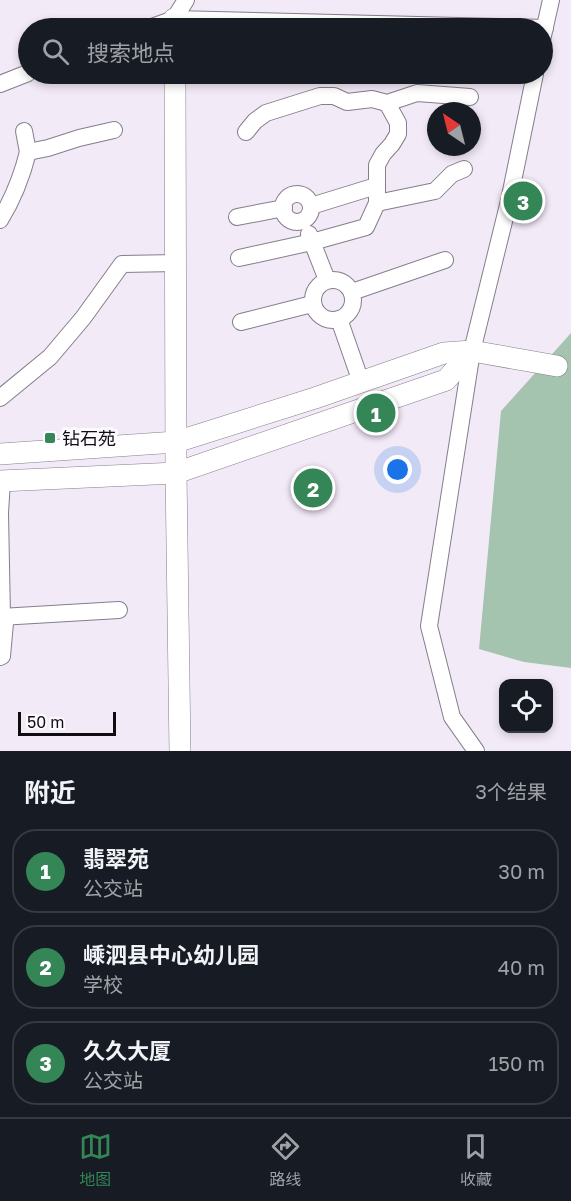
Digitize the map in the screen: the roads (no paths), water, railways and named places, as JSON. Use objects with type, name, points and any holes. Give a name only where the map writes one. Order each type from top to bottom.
[{"type":"main road","points":[[175,84],[176,473],[180,751]]},
{"type":"main road","points":[[0,454],[176,442],[444,353],[472,351],[557,366]]},
{"type":"main road","points":[[1,481],[176,473],[446,380],[472,351]]},
{"type":"street","points":[[177,18],[186,0]]},
{"type":"street","points":[[547,18],[551,0]]},
{"type":"street","points":[[0,84],[18,77]]},
{"type":"street","points":[[476,751],[452,717],[429,626],[472,351],[509,201],[534,84]]},
{"type":"street","points":[[246,132],[255,121],[266,114],[320,96],[334,96],[347,102],[372,99],[387,103],[417,93],[470,97]]},
{"type":"street","points":[[239,258],[366,227],[377,194],[377,165],[398,134],[398,123],[387,103]]},
{"type":"street","points":[[28,152],[114,130]]},
{"type":"street","points":[[0,220],[24,170],[28,152],[24,131]]},
{"type":"street","points":[[327,280],[312,242],[307,213],[307,198],[299,195],[287,199],[284,213],[290,220],[307,213],[377,194],[435,191],[452,174],[464,169]]},
{"type":"street","points":[[237,217],[284,208]]},
{"type":"street","points":[[352,292],[445,260]]},
{"type":"street","points":[[0,398],[50,357],[83,318],[122,264],[177,263]]},
{"type":"street","points":[[327,280],[343,282],[352,292],[352,305],[349,311],[339,319],[325,319],[312,304],[314,291],[318,285],[327,280]]},
{"type":"street","points":[[241,322],[312,304]]},
{"type":"street","points":[[339,319],[361,382]]},
{"type":"street","points":[[0,657],[2,656],[5,623],[1,617],[1,481]]},
{"type":"street","points":[[1,617],[119,610]]},
{"type":"place","name":"久久大厦","points":[[523,201]]},
{"type":"place","name":"翡翠苑","points":[[376,413]]},
{"type":"place","name":"钻石苑","points":[[50,438]]},
{"type":"place","name":"嵊泗县中心幼儿园","points":[[313,488]]}]
